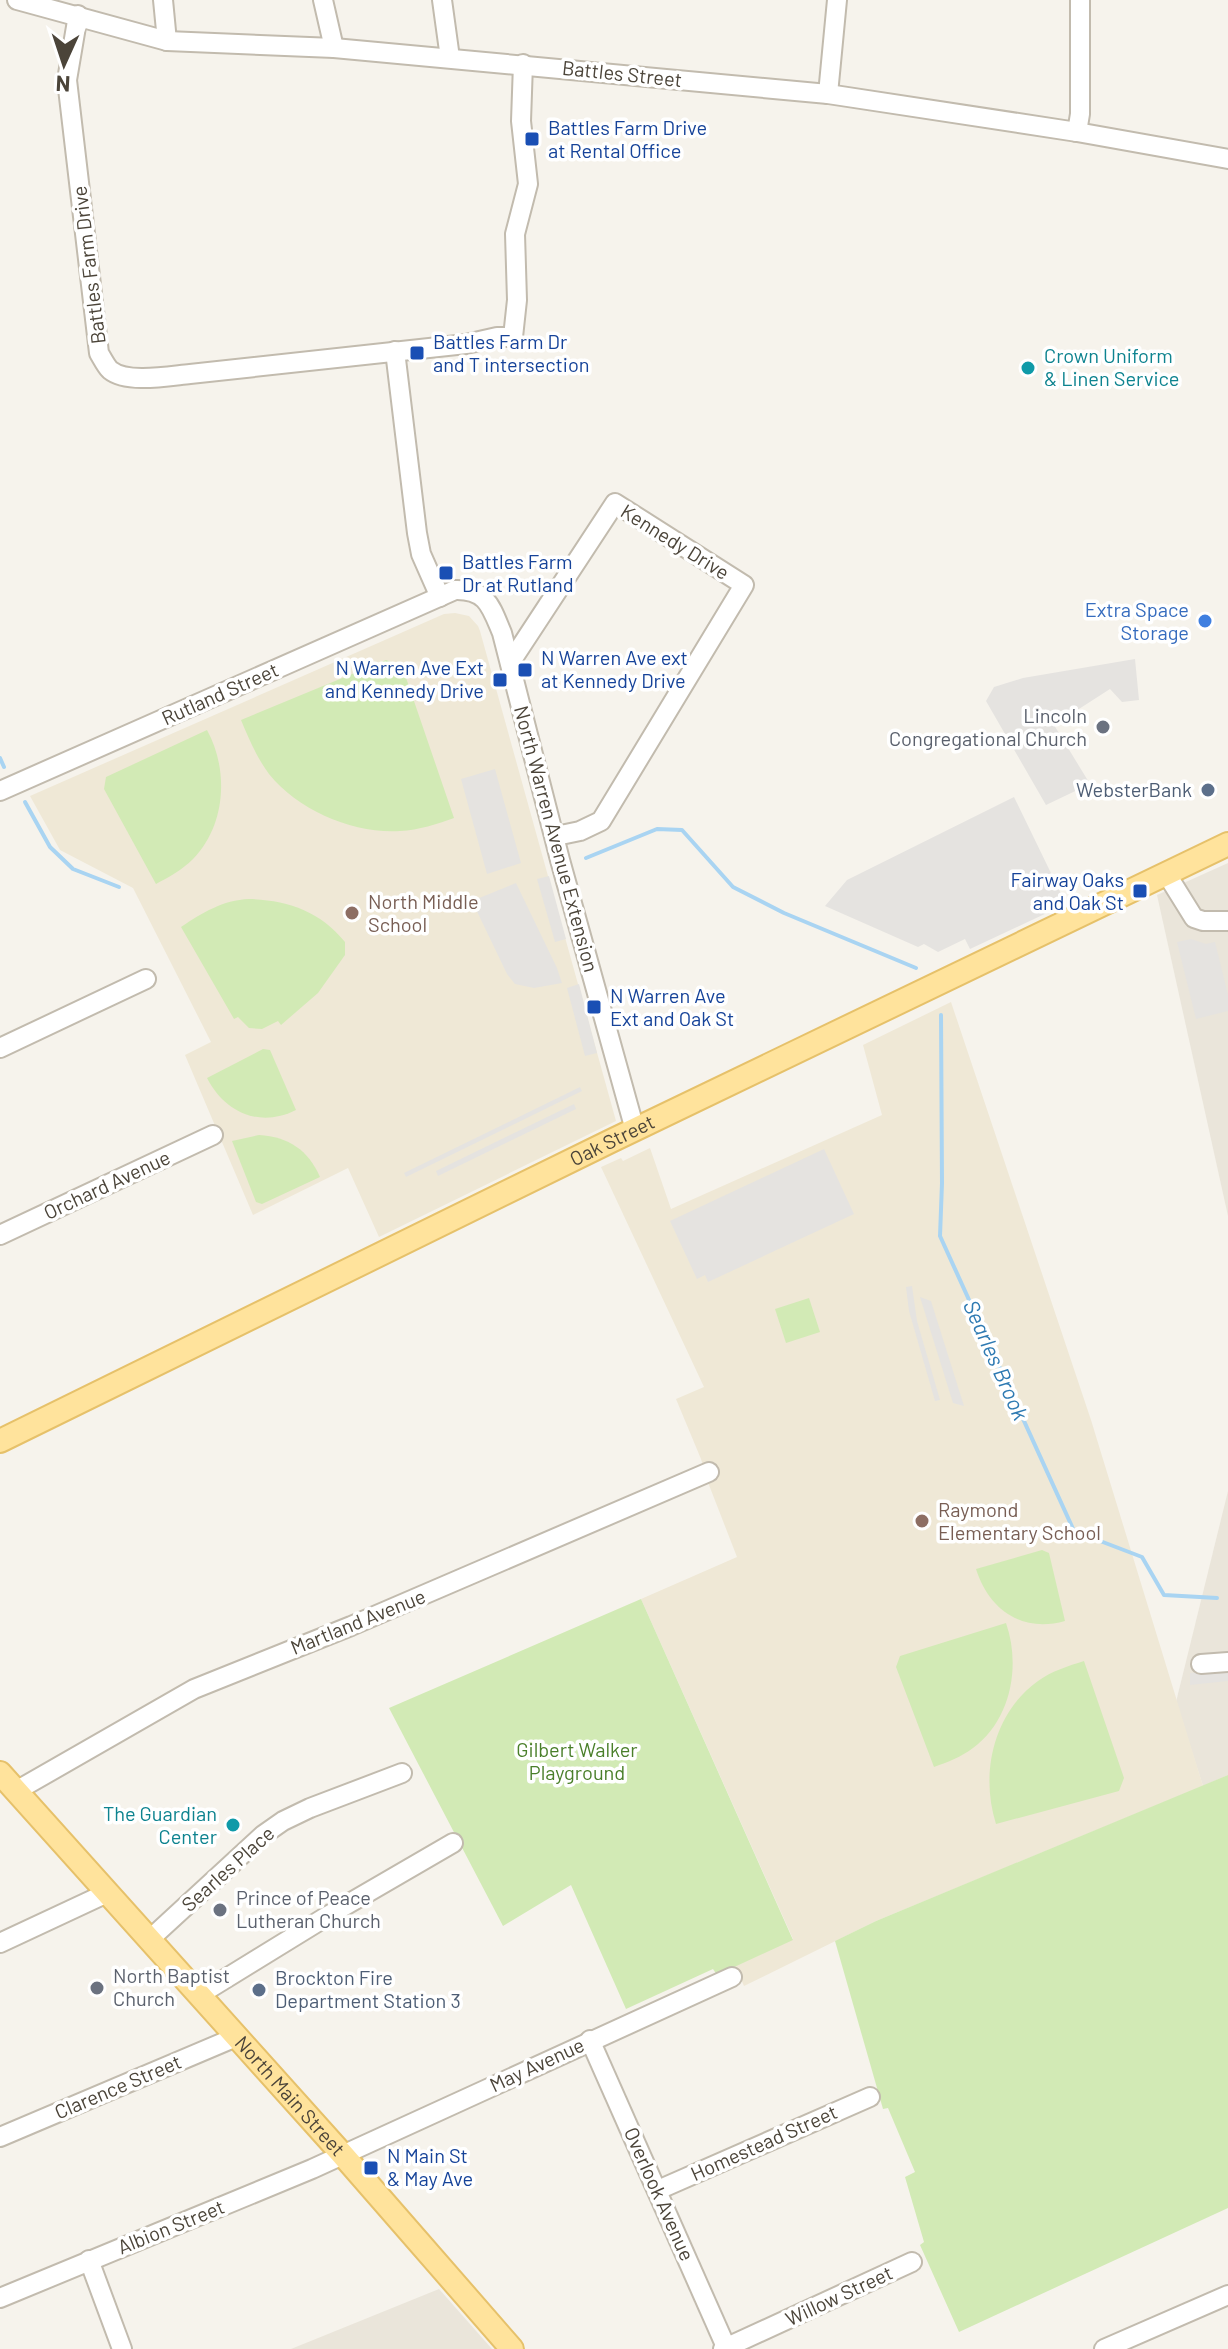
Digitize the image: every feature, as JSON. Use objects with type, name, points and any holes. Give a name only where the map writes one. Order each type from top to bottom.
[{"type":"main road","name":"Oak Street","points":[[0,1441],[1228,844]]},
{"type":"main road","name":"North Main Street","points":[[0,1773],[342,2154],[512,2349]]},
{"type":"street","name":"Battles Street","points":[[17,0],[167,41],[334,48],[828,94],[1077,132],[1228,159]]},
{"type":"street","points":[[163,0],[167,41]]},
{"type":"street","points":[[323,0],[334,48]]},
{"type":"street","points":[[442,0],[450,58]]},
{"type":"street","points":[[828,94],[837,0]]},
{"type":"street","points":[[1077,132],[1080,114],[1080,0]]},
{"type":"street","name":"Battles Farm Drive","points":[[78,15],[67,80],[99,353],[110,370],[125,377],[147,378],[513,337],[517,300],[515,234],[528,184],[521,121],[523,64]]},
{"type":"street","points":[[395,351],[417,533],[421,554],[440,597]]},
{"type":"street","name":"Kennedy Drive","points":[[510,663],[615,503],[744,585],[601,821],[580,831],[556,836]]},
{"type":"street","name":"North Warren Avenue Extension","points":[[440,597],[455,590],[471,590],[482,596],[502,633],[560,860],[635,1130]]},
{"type":"street","name":"Rutland Street","points":[[0,791],[440,597]]},
{"type":"street","points":[[1166,873],[1194,918],[1228,921]]},
{"type":"street","points":[[0,1048],[146,979]]},
{"type":"street","name":"Orchard Avenue","points":[[0,1235],[213,1135]]},
{"type":"street","name":"Martland Avenue","points":[[16,1791],[194,1689],[351,1626],[709,1472]]},
{"type":"street","points":[[1201,1664],[1228,1662]]},
{"type":"street","name":"Searles Place","points":[[149,1940],[263,1835],[283,1821],[402,1773]]},
{"type":"street","points":[[199,1995],[453,1843]]},
{"type":"street","points":[[0,1943],[107,1893]]},
{"type":"street","name":"May Avenue","points":[[342,2154],[732,1977]]},
{"type":"street","name":"Clarence Street","points":[[0,2137],[236,2037]]},
{"type":"street","name":"Overlook Avenue","points":[[590,2040],[725,2348]]},
{"type":"street","name":"Homestead Street","points":[[658,2190],[870,2097]]},
{"type":"street","name":"Albion Street","points":[[0,2298],[342,2154]]},
{"type":"street","points":[[89,2260],[122,2349]]},
{"type":"street","name":"Willow Street","points":[[725,2348],[912,2262]]},
{"type":"street","points":[[1104,2349],[1228,2295]]},
{"type":"shaded area","name":"North Middle School","points":[[444,614],[469,616],[480,631],[616,1121],[379,1237],[348,1168],[253,1215],[185,1055],[211,1042],[133,888],[60,850],[30,796]]},
{"type":"shaded area","points":[[1135,659],[1139,700],[1122,702],[1110,689],[1054,725],[1090,784],[1046,805],[986,701],[994,687],[1023,678]]},
{"type":"shaded area","points":[[495,769],[521,863],[487,874],[461,779]]},
{"type":"shaded area","points":[[1014,797],[1066,904],[970,949],[965,939],[938,952],[924,944],[918,947],[825,906],[847,880]]},
{"type":"shaded area","points":[[1228,863],[1228,1216],[1157,895]]},
{"type":"shaded area","points":[[549,876],[566,939],[555,942],[537,879]]},
{"type":"shaded area","points":[[516,883],[562,983],[534,988],[515,984],[507,974],[472,901]]},
{"type":"shaded area","points":[[1191,939],[1206,944],[1215,942],[1228,995],[1228,1011],[1196,1019],[1177,942]]},
{"type":"shaded area","points":[[579,984],[597,1053],[585,1056],[567,988]]},
{"type":"shaded area","name":"Raymond Elementary School","points":[[951,1002],[1091,1420],[1203,1786],[876,1921],[744,1986],[735,1966],[793,1939],[641,1599],[737,1557],[676,1399],[704,1387],[601,1167],[650,1148],[671,1209],[882,1115],[863,1045]]},
{"type":"shaded area","points":[[580,1087],[582,1091],[406,1177],[404,1173]]},
{"type":"shaded area","points":[[574,1104],[576,1109],[438,1176],[436,1171]]},
{"type":"shaded area","points":[[824,1149],[854,1214],[708,1282],[705,1275],[697,1279],[670,1221]]},
{"type":"shaded area","points":[[912,1286],[917,1321],[940,1400],[935,1401],[909,1311],[906,1287]]},
{"type":"shaded area","points":[[920,1297],[931,1301],[964,1406],[953,1403]]},
{"type":"shaded area","points":[[1228,1491],[1228,1775],[1203,1786],[1176,1702]]},
{"type":"shaded area","points":[[1228,1670],[1228,1681],[1190,1685],[1190,1673]]},
{"type":"shaded area","points":[[439,2289],[492,2349],[291,2349]]},
{"type":"green space","points":[[386,660],[402,666],[454,818],[421,828],[382,831],[328,818],[296,799],[269,774],[241,720]]},
{"type":"green space","points":[[207,730],[219,762],[221,797],[218,814],[204,845],[193,859],[156,884],[104,789],[106,777]]},
{"type":"green space","points":[[249,899],[302,909],[325,922],[345,942],[345,955],[318,993],[281,1025],[278,1021],[262,1029],[249,1028],[238,1017],[234,1019],[181,927],[222,905]]},
{"type":"green space","points":[[263,1049],[270,1050],[296,1110],[269,1118],[245,1114],[223,1100],[207,1078]]},
{"type":"green space","points":[[259,1135],[280,1139],[296,1147],[310,1159],[320,1177],[262,1204],[256,1202],[232,1141]]},
{"type":"green space","points":[[809,1298],[820,1332],[786,1343],[775,1309]]},
{"type":"green space","points":[[1042,1550],[1049,1553],[1065,1621],[1035,1624],[1009,1615],[989,1596],[976,1569]]},
{"type":"green space","name":"Gilbert Walker Playground","points":[[641,1599],[793,1940],[717,1975],[713,1969],[626,2009],[571,1885],[503,1926],[389,1708]]},
{"type":"green space","points":[[1006,1623],[1013,1657],[1012,1674],[1004,1707],[996,1723],[973,1748],[934,1767],[896,1667],[900,1656]]},
{"type":"green space","points":[[1084,1661],[1124,1778],[1119,1791],[996,1824],[991,1805],[990,1765],[994,1746],[1010,1710],[1038,1681]]},
{"type":"green space","points":[[1228,1775],[1228,2208],[959,2332],[920,2245],[924,2242],[905,2177],[915,2172],[888,2108],[883,2109],[835,1941],[876,1921]]},
{"type":"waterway","name":"Searles Brook","points":[[0,758],[4,767]]},
{"type":"waterway","name":"Searles Brook","points":[[25,802],[50,847],[73,869],[119,887]]},
{"type":"waterway","name":"Searles Brook","points":[[586,858],[657,829],[682,830],[733,887],[784,913],[916,968]]},
{"type":"waterway","name":"Searles Brook","points":[[941,1015],[940,1236],[1074,1531],[1142,1557],[1164,1595],[1217,1598]]},
{"type":"place","name":"Battles Farm Drive at Rental Office","points":[[532,139]]},
{"type":"place","name":"Battles Farm Dr and T intersection","points":[[417,353]]},
{"type":"place","name":"Crown Uniform & Linen Service","points":[[1028,368]]},
{"type":"place","name":"Battles Farm Dr at Rutland","points":[[446,573]]},
{"type":"place","name":"Extra Space Storage","points":[[1205,621]]},
{"type":"place","name":"N Warren Ave ext at Kennedy Drive","points":[[525,670]]},
{"type":"place","name":"N Warren Ave Ext and Kennedy Drive","points":[[500,680]]},
{"type":"place","name":"Lincoln Congregational Church","points":[[1103,727]]},
{"type":"place","name":"WebsterBank","points":[[1208,790]]},
{"type":"place","name":"Fairway Oaks and Oak St","points":[[1140,891]]},
{"type":"place","name":"North Middle School","points":[[352,913]]},
{"type":"place","name":"N Warren Ave Ext and Oak St","points":[[594,1007]]},
{"type":"place","name":"Raymond Elementary School","points":[[922,1521]]},
{"type":"place","name":"The Guardian Center","points":[[233,1825]]},
{"type":"place","name":"Prince of Peace Lutheran Church","points":[[220,1910]]},
{"type":"place","name":"North Baptist Church","points":[[97,1988]]},
{"type":"place","name":"Brockton Fire Department Station 3","points":[[259,1990]]},
{"type":"place","name":"N Main St & May Ave","points":[[371,2168]]}]
